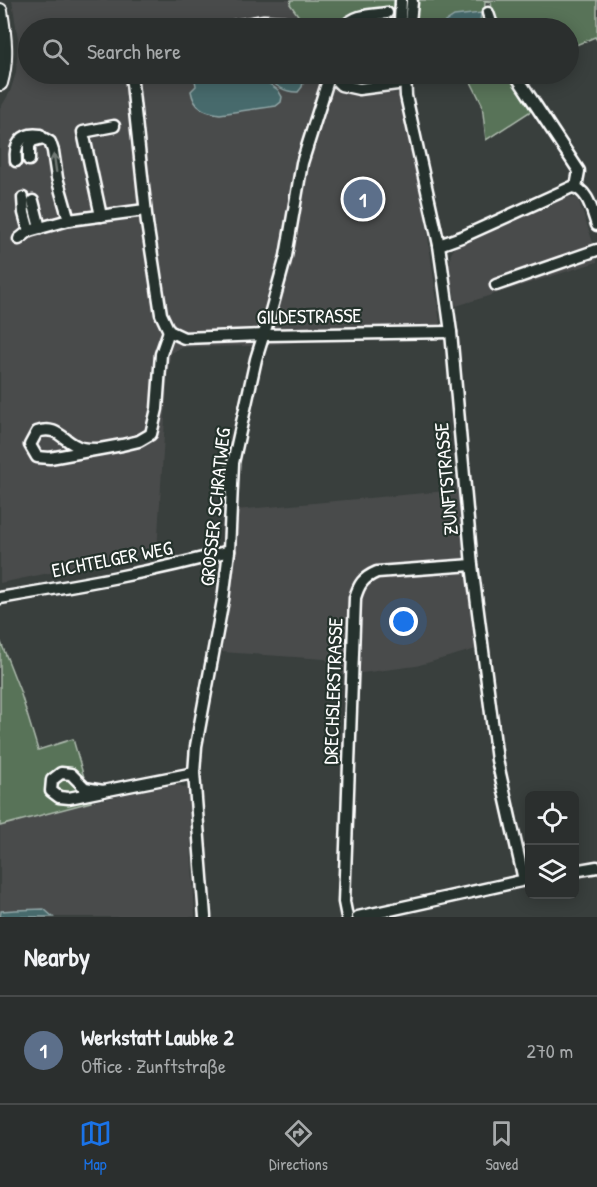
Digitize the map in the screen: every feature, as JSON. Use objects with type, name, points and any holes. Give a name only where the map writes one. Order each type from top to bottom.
[{"type":"main road","points":[[0,11],[5,58],[0,83]]},
{"type":"street","points":[[401,18],[408,1]]},
{"type":"street","points":[[408,1],[410,18]]},
{"type":"street","points":[[357,18],[387,13]]},
{"type":"street","points":[[488,13],[490,18]]},
{"type":"street","points":[[98,449],[81,448],[58,432],[45,429],[37,432],[30,445],[37,457],[50,458],[122,446],[139,441],[151,434],[157,409],[161,354],[169,331],[161,314],[145,210],[132,84]]},
{"type":"street","name":"GROSSER SCHRATWEG","points":[[206,917],[194,773],[196,746],[212,664],[229,551],[233,463],[256,359],[286,256],[302,163],[327,84]]},
{"type":"street","points":[[340,84],[359,89],[380,84]]},
{"type":"street","name":"ZUNFTSTRASSE","points":[[405,84],[406,96],[439,245],[451,332],[472,565],[497,760],[525,872]]},
{"type":"street","points":[[522,84],[579,171],[576,187]]},
{"type":"street","points":[[101,216],[83,132],[114,126]]},
{"type":"street","points":[[16,161],[17,146],[25,136],[38,134],[50,142],[69,220]]},
{"type":"street","points":[[29,160],[29,147],[32,141],[43,138],[50,142]]},
{"type":"street","points":[[439,245],[464,236],[567,188],[576,187],[584,192],[597,225]]},
{"type":"street","points":[[28,200],[34,229]]},
{"type":"street","points":[[19,239],[34,229],[69,220],[145,210]]},
{"type":"street","points":[[496,285],[597,250]]},
{"type":"street","name":"GILDESTRASSE","points":[[169,331],[184,338],[451,332]]},
{"type":"street","name":"EICHTELGER WEG","points":[[0,598],[95,582],[199,560],[229,551]]},
{"type":"street","name":"DRECHSLERSTRASSE","points":[[347,917],[344,902],[355,598],[358,586],[365,578],[377,572],[472,565]]},
{"type":"street","points":[[103,791],[194,773]]},
{"type":"street","points":[[579,870],[597,867]]},
{"type":"street","points":[[358,917],[525,880]]},
{"type":"shaded area","points":[[12,0],[291,0],[290,5],[300,18],[18,18],[18,39]]},
{"type":"shaded area","points":[[18,39],[18,84],[332,84],[333,89],[350,94],[384,91],[398,93],[425,215],[442,338],[434,336],[357,338],[250,346],[180,348],[171,353],[168,369],[157,551],[0,583],[0,109],[10,92],[16,73]]},
{"type":"shaded area","points":[[566,196],[578,199],[597,254],[597,262],[456,306],[449,266],[451,254],[456,245]]},
{"type":"shaded area","points":[[458,490],[476,649],[416,666],[361,673],[344,673],[325,659],[222,652],[232,586],[236,510]]},
{"type":"shaded area","points":[[173,784],[188,789],[195,917],[0,917],[0,826],[91,802]]},
{"type":"green space","points":[[291,0],[597,0],[597,40],[595,37],[579,44],[579,18],[493,18],[491,2],[485,1],[484,18],[300,18],[290,4]]},
{"type":"green space","points":[[472,84],[518,84],[534,109],[486,140],[482,104]]},
{"type":"green space","points":[[0,640],[20,691],[38,750],[73,739],[91,802],[0,826]]},
{"type":"water","points":[[481,13],[480,18],[451,18]]},
{"type":"water","points":[[196,84],[269,84],[278,90],[282,97],[281,102],[276,106],[220,114],[209,112],[197,105],[191,91]]},
{"type":"water","points":[[274,84],[303,84],[298,92],[283,89]]},
{"type":"water","points":[[44,909],[53,917],[0,917],[1,911]]},
{"type":"place","name":"Werkstatt Laubke 2","points":[[363,199]]}]
